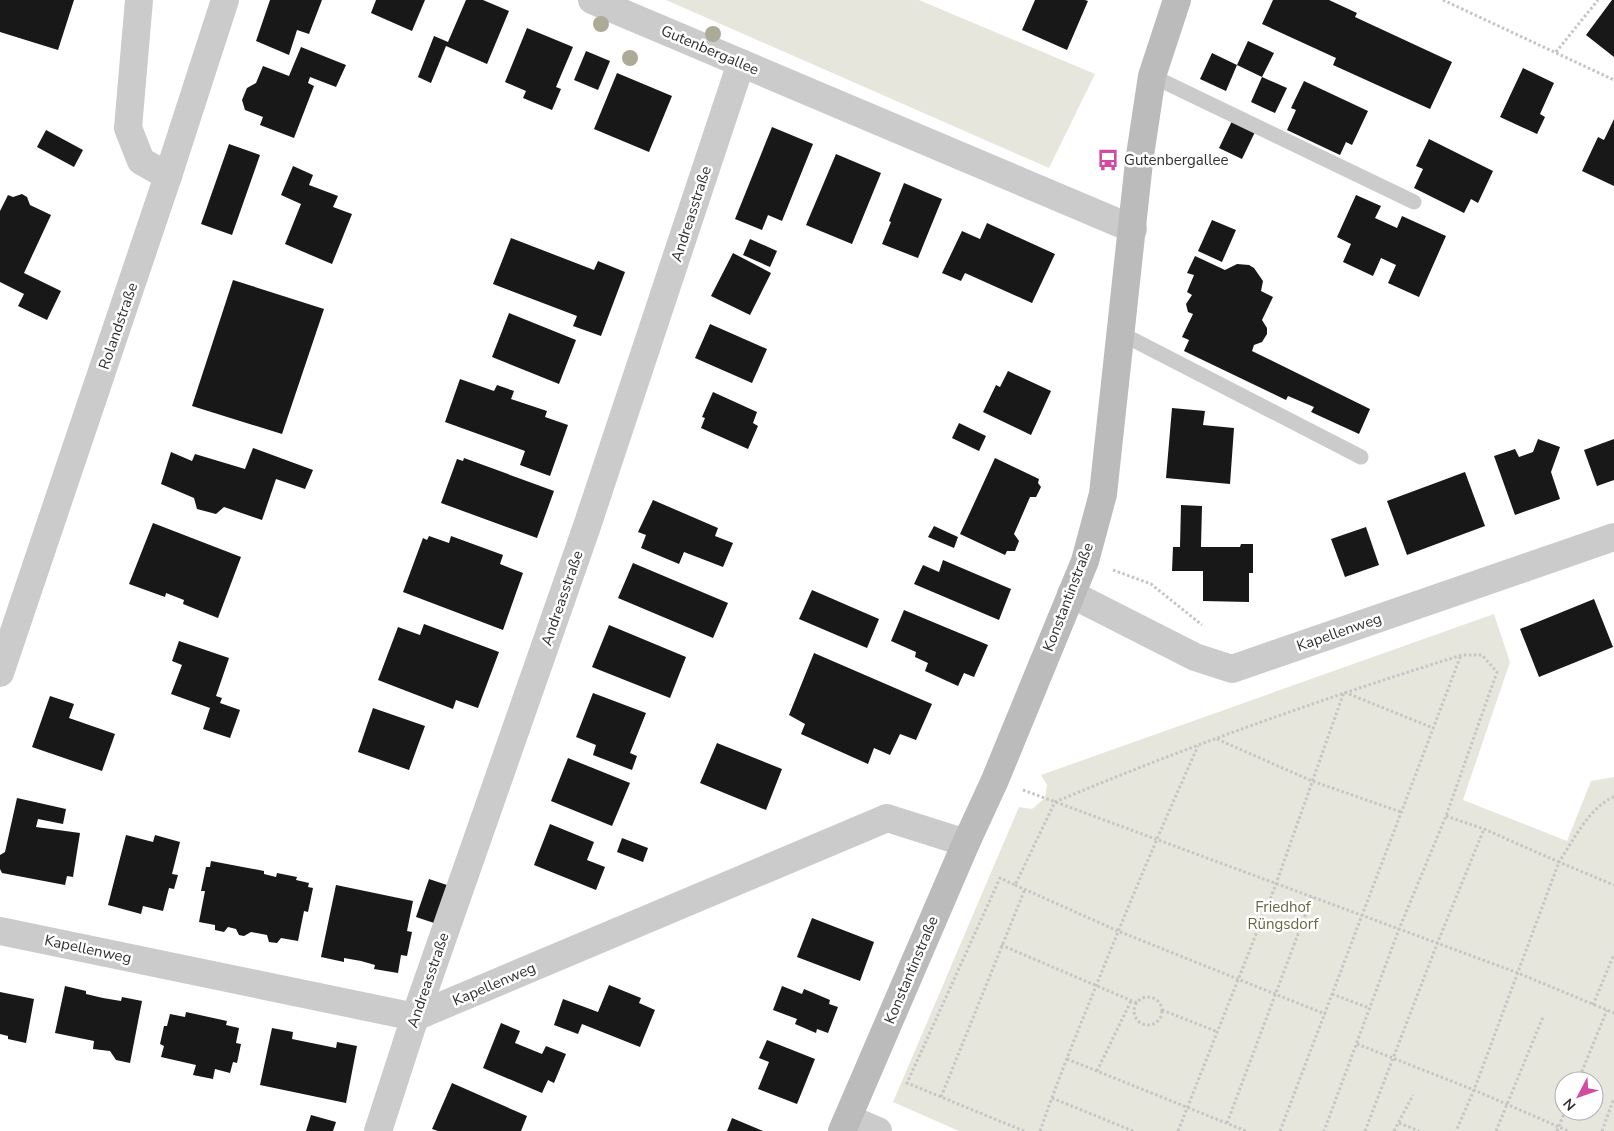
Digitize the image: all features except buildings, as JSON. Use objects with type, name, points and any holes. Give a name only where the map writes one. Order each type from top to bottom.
[{"type":"main road","name":"Konstantinstraße","points":[[845,1124],[995,780],[1085,561],[1103,494],[1139,162],[1152,76],[1177,0]]},
{"type":"street","points":[[139,0],[128,128],[141,161],[168,176]]},
{"type":"street","name":"Rolandstraße","points":[[3,657],[168,176],[225,0]]},
{"type":"street","name":"Gutenbergallee","points":[[608,3],[741,63],[1133,229]]},
{"type":"street","name":"Andreasstraße","points":[[378,1131],[414,1017],[586,529],[741,63]]},
{"type":"street","name":"Kapellenweg","points":[[1071,594],[1195,657],[1232,669],[1614,537]]},
{"type":"street","name":"Kapellenweg","points":[[0,931],[414,1017],[887,818],[966,843]]},
{"type":"street","points":[[845,1124],[878,1131]]},
{"type":"lane","points":[[1152,76],[1414,202]]},
{"type":"lane","points":[[1120,333],[1361,457]]},
{"type":"path","points":[[1443,0],[1614,80]]},
{"type":"path","points":[[1556,52],[1598,0]]},
{"type":"path","points":[[1085,561],[1151,584],[1209,631]]},
{"type":"path","points":[[1280,1131],[1462,654]]},
{"type":"path","points":[[1015,885],[1055,802],[1132,770],[1344,692],[1462,654],[1482,655],[1497,672],[1446,816],[1399,929],[1324,1131]]},
{"type":"path","points":[[1344,692],[1433,728]]},
{"type":"path","points":[[1178,1131],[1276,884],[1344,692]]},
{"type":"path","points":[[1216,739],[1312,781],[1401,812]]},
{"type":"path","points":[[1040,1131],[1118,931],[1198,745]]},
{"type":"path","points":[[995,780],[1518,973],[1614,1013]]},
{"type":"path","points":[[1456,1131],[1474,1090],[1559,862],[1590,816],[1604,801],[1614,797]]},
{"type":"path","points":[[1446,816],[1484,829],[1614,886]]},
{"type":"path","points":[[1365,1131],[1437,944],[1484,829]]},
{"type":"path","points":[[1024,1131],[907,1083],[1000,878],[1118,931],[1325,1014]]},
{"type":"path","points":[[941,1097],[1025,889]]},
{"type":"path","points":[[1227,1123],[1312,897]]},
{"type":"path","points":[[1001,945],[1137,1003]]},
{"type":"path","points":[[1593,1005],[1614,954]]},
{"type":"path","points":[[1332,994],[1369,1008]]},
{"type":"path","points":[[1142,998],[1153,998],[1159,1003],[1162,1015],[1157,1022],[1146,1025],[1137,1020],[1135,1016],[1134,1010],[1137,1003],[1142,998]]},
{"type":"path","points":[[1097,1071],[1131,1001]]},
{"type":"path","points":[[1162,1010],[1218,1032]]},
{"type":"path","points":[[1582,1071],[1607,1010]]},
{"type":"path","points":[[1496,1131],[1543,1017]]},
{"type":"path","points":[[1357,1044],[1474,1090],[1558,1129],[1568,1131]]},
{"type":"path","points":[[1067,1059],[1246,1131]]},
{"type":"path","points":[[1394,1131],[1413,1095]]},
{"type":"path","points":[[1052,1098],[1133,1131]]},
{"type":"path","points":[[1602,1131],[1614,1098]]},
{"type":"path","points":[[1399,1123],[1419,1131]]},
{"type":"green space","points":[[666,0],[919,0],[1095,74],[1049,168]]},
{"type":"green space","name":"Friedhof Rüngsdorf","points":[[1494,614],[1510,662],[1463,800],[1567,841],[1591,781],[1614,777],[1614,1131],[959,1131],[893,1102],[1019,807],[1032,809],[1045,798],[1047,785],[1041,775]]},
{"type":"place","name":"Gutenbergallee","points":[[1108,160]]}]
